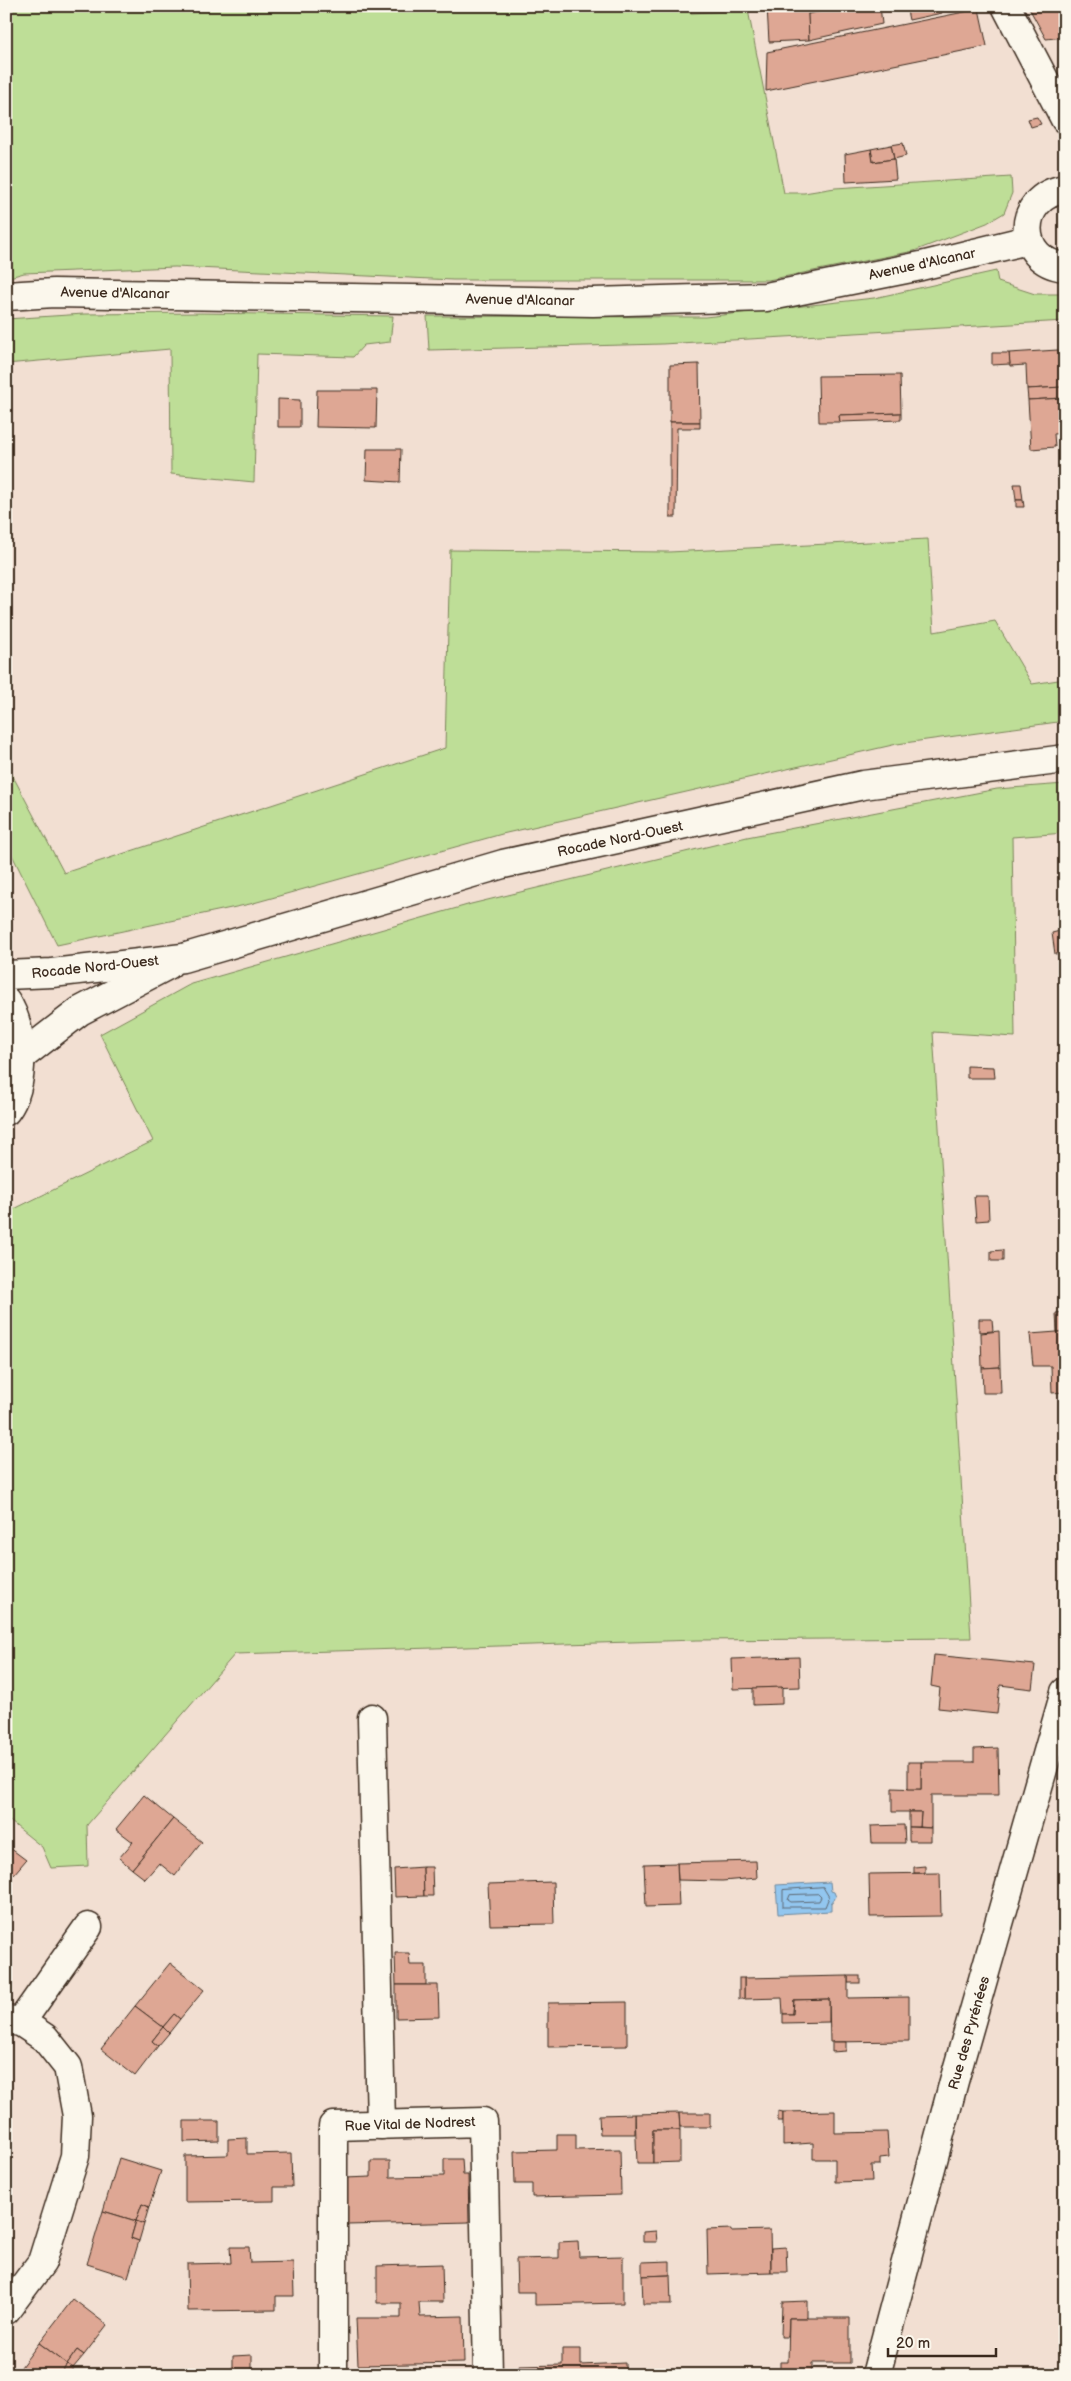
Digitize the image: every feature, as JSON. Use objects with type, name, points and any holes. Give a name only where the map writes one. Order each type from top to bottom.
[{"type":"main road","points":[[1006,6],[1065,119]]},
{"type":"main road","points":[[1064,188],[1052,191],[1034,206],[1027,228],[1028,240],[1034,251],[1044,260],[1055,266],[1065,267]]},
{"type":"main road","name":"Avenue d'Alcanar","points":[[6,296],[54,292],[593,302],[766,297],[921,266],[1028,240]]},
{"type":"main road","name":"Rocade Nord-Ouest","points":[[6,976],[52,973],[183,958],[503,864],[863,785],[1065,759]]},
{"type":"main road","name":"Rocade Nord-Ouest","points":[[22,1056],[80,1012],[183,958]]},
{"type":"main road","points":[[6,1001],[14,1013],[22,1056],[12,1103],[6,1111]]},
{"type":"main road","name":"Rue des Pyrénées","points":[[876,2375],[952,2088],[1065,1692]]},
{"type":"main road","points":[[372,1718],[381,2125]]},
{"type":"main road","points":[[6,2310],[42,2262],[76,2156],[78,2116],[68,2067],[45,2038],[14,2021],[88,1927]]},
{"type":"main road","name":"Rue Vital de Nodrest","points":[[333,2375],[333,2126],[483,2122],[488,2375]]},
{"type":"green space","points":[[6,6],[691,6],[691,13],[748,10],[784,193],[1011,177],[1012,193],[1004,213],[987,223],[914,251],[768,280],[453,280],[175,267],[24,273],[6,278]]},
{"type":"green space","points":[[996,271],[998,282],[1035,294],[1065,294],[1065,321],[662,344],[429,350],[427,316],[705,317],[874,298]]},
{"type":"green space","points":[[202,313],[393,316],[390,342],[364,345],[353,357],[257,354],[254,482],[171,474],[170,349],[6,364],[6,319],[84,314]]},
{"type":"green space","points":[[928,539],[934,632],[995,621],[1032,684],[1065,679],[1065,721],[897,744],[502,834],[250,904],[57,945],[6,843],[6,763],[64,873],[445,748],[450,550],[669,552]]},
{"type":"green space","points":[[1065,784],[1065,833],[1012,837],[1015,1037],[933,1032],[971,1638],[697,1640],[235,1654],[87,1825],[88,1866],[51,1868],[42,1847],[6,1818],[6,1213],[153,1141],[100,1034],[191,984],[471,904],[747,837],[997,789]]},
{"type":"water","points":[[830,1882],[831,1891],[834,1892],[836,1897],[831,1903],[831,1911],[778,1914],[776,1885]]},
{"type":"building","points":[[767,6],[808,6],[809,40],[769,42]]},
{"type":"building","points":[[849,6],[880,6],[882,24],[809,40],[808,14]]},
{"type":"building","points":[[906,6],[940,6],[942,13],[909,20]]},
{"type":"building","points":[[1028,6],[1061,6],[1064,37],[1046,39]]},
{"type":"building","points":[[1061,6],[1065,6],[1065,37],[1064,37]]},
{"type":"building","points":[[979,9],[987,46],[766,91],[767,52]]},
{"type":"building","points":[[1037,117],[1041,124],[1031,127],[1028,119]]},
{"type":"building","points":[[903,143],[906,156],[894,159],[891,145]]},
{"type":"building","points":[[891,145],[894,159],[873,162],[871,149]]},
{"type":"building","points":[[871,149],[873,162],[894,159],[896,179],[846,182],[845,154]]},
{"type":"building","points":[[1065,351],[1065,387],[1027,389],[1026,365],[1010,366],[1009,353]]},
{"type":"building","points":[[992,353],[1009,353],[1010,364],[992,365]]},
{"type":"building","points":[[699,364],[700,422],[670,422],[670,365]]},
{"type":"building","points":[[900,375],[901,413],[839,415],[840,422],[819,422],[818,376]]},
{"type":"building","points":[[1062,387],[1063,398],[1028,400],[1027,389]]},
{"type":"building","points":[[317,390],[377,390],[376,428],[316,427]]},
{"type":"building","points":[[1063,398],[1065,433],[1054,434],[1055,447],[1031,449],[1028,400]]},
{"type":"building","points":[[278,399],[300,400],[300,427],[278,427]]},
{"type":"building","points":[[901,413],[901,420],[840,422],[839,415]]},
{"type":"building","points":[[670,422],[700,422],[700,428],[677,428],[676,517],[670,517]]},
{"type":"building","points":[[367,449],[401,449],[400,482],[366,480]]},
{"type":"building","points":[[1014,484],[1021,484],[1023,500],[1016,500]]},
{"type":"building","points":[[1016,500],[1023,500],[1024,507],[1016,507]]},
{"type":"building","points":[[1060,931],[1063,953],[1055,954],[1052,933]]},
{"type":"building","points":[[967,1066],[994,1067],[995,1078],[967,1078]]},
{"type":"building","points":[[974,1196],[988,1196],[989,1220],[976,1221]]},
{"type":"building","points":[[1003,1250],[1003,1261],[991,1261],[991,1251]]},
{"type":"building","points":[[1065,1312],[1065,1332],[1057,1332],[1056,1313]]},
{"type":"building","points":[[979,1319],[992,1319],[993,1331],[979,1332]]},
{"type":"building","points":[[999,1331],[1000,1367],[982,1368],[981,1333]]},
{"type":"building","points":[[1065,1332],[1065,1392],[1052,1393],[1051,1366],[1033,1366],[1030,1334]]},
{"type":"building","points":[[1000,1367],[1001,1393],[983,1393],[982,1368]]},
{"type":"building","points":[[934,1655],[1035,1665],[1032,1689],[1000,1685],[997,1714],[938,1708],[940,1688],[931,1686]]},
{"type":"building","points":[[799,1657],[800,1687],[733,1689],[732,1659]]},
{"type":"building","points":[[782,1687],[782,1704],[753,1705],[753,1688]]},
{"type":"building","points":[[998,1748],[999,1795],[931,1795],[931,1828],[920,1827],[921,1812],[892,1812],[892,1788],[921,1789],[921,1762],[974,1762],[974,1749]]},
{"type":"building","points":[[908,1762],[921,1762],[921,1789],[908,1789]]},
{"type":"building","points":[[144,1795],[173,1819],[132,1869],[119,1858],[133,1842],[116,1829]]},
{"type":"building","points":[[909,1812],[921,1812],[920,1827],[909,1827]]},
{"type":"building","points":[[173,1819],[202,1842],[175,1876],[159,1863],[145,1879],[132,1869]]},
{"type":"building","points":[[904,1825],[905,1843],[872,1843],[871,1826]]},
{"type":"building","points":[[909,1827],[931,1828],[931,1841],[909,1841]]},
{"type":"building","points":[[6,1845],[26,1860],[14,1874],[6,1867]]},
{"type":"building","points":[[756,1861],[757,1878],[722,1881],[678,1880],[677,1863]]},
{"type":"building","points":[[677,1863],[679,1906],[646,1907],[644,1864]]},
{"type":"building","points":[[925,1866],[925,1873],[914,1873],[914,1867]]},
{"type":"building","points":[[423,1867],[424,1896],[395,1897],[394,1869]]},
{"type":"building","points":[[423,1867],[432,1867],[433,1896],[424,1896]]},
{"type":"building","points":[[940,1873],[941,1916],[870,1917],[869,1874]]},
{"type":"building","points":[[553,1882],[554,1924],[490,1925],[488,1884]]},
{"type":"building","points":[[395,1953],[409,1953],[410,1965],[426,1965],[426,1985],[396,1985]]},
{"type":"building","points":[[170,1963],[204,1990],[180,2019],[174,2014],[163,2027],[135,2006]]},
{"type":"building","points":[[848,1976],[860,1976],[860,1983],[848,1983]]},
{"type":"building","points":[[848,1976],[848,1998],[909,1997],[909,2041],[830,2042],[829,1999],[794,2000],[793,2014],[783,2014],[782,1998],[744,1999],[744,1978]]},
{"type":"building","points":[[739,1978],[744,1978],[744,1999],[739,1999]]},
{"type":"building","points":[[396,1985],[438,1985],[439,2017],[396,2018]]},
{"type":"building","points":[[829,1999],[829,2022],[783,2023],[783,2014],[793,2014],[794,2000]]},
{"type":"building","points":[[627,2002],[627,2046],[548,2047],[548,2003]]},
{"type":"building","points":[[135,2006],[163,2027],[152,2041],[158,2046],[135,2076],[101,2049]]},
{"type":"building","points":[[174,2014],[180,2019],[169,2033],[163,2027]]},
{"type":"building","points":[[163,2027],[169,2033],[158,2046],[152,2041]]},
{"type":"building","points":[[832,2042],[846,2042],[846,2051],[832,2052]]},
{"type":"building","points":[[778,2111],[783,2112],[783,2121],[778,2121]]},
{"type":"building","points":[[835,2111],[835,2133],[887,2132],[889,2157],[880,2158],[880,2165],[871,2165],[872,2181],[835,2182],[835,2159],[813,2159],[813,2143],[783,2145],[783,2112]]},
{"type":"building","points":[[679,2113],[680,2130],[653,2130],[653,2163],[637,2163],[635,2114]]},
{"type":"building","points":[[679,2113],[710,2113],[710,2127],[680,2127]]},
{"type":"building","points":[[635,2114],[635,2134],[600,2134],[599,2115]]},
{"type":"building","points":[[184,2121],[219,2121],[219,2141],[184,2142]]},
{"type":"building","points":[[653,2130],[680,2130],[680,2162],[653,2163]]},
{"type":"building","points":[[557,2134],[576,2134],[576,2150],[620,2149],[621,2195],[532,2197],[532,2184],[515,2184],[514,2151],[557,2150]]},
{"type":"building","points":[[247,2138],[247,2154],[291,2153],[292,2187],[274,2187],[274,2201],[185,2202],[185,2156],[228,2155],[228,2139]]},
{"type":"building","points":[[119,2158],[161,2171],[149,2207],[142,2204],[136,2221],[103,2211]]},
{"type":"building","points":[[444,2159],[462,2159],[463,2175],[468,2175],[469,2222],[347,2225],[345,2178],[371,2177],[371,2161],[390,2161],[390,2177],[444,2176]]},
{"type":"building","points":[[142,2204],[149,2207],[144,2224],[136,2221]]},
{"type":"building","points":[[103,2211],[136,2221],[131,2238],[139,2241],[128,2277],[87,2264]]},
{"type":"building","points":[[136,2221],[144,2224],[139,2241],[131,2238]]},
{"type":"building","points":[[731,2229],[731,2231],[770,2230],[771,2272],[708,2274],[707,2230]]},
{"type":"building","points":[[656,2231],[657,2242],[643,2242],[643,2232]]},
{"type":"building","points":[[578,2241],[579,2257],[623,2256],[623,2303],[535,2305],[535,2292],[517,2292],[516,2259],[559,2258],[559,2242]]},
{"type":"building","points":[[230,2247],[249,2247],[250,2263],[293,2262],[294,2296],[276,2296],[276,2310],[188,2311],[187,2264],[231,2263]]},
{"type":"building","points":[[786,2247],[787,2272],[771,2272],[771,2248]]},
{"type":"building","points":[[670,2261],[670,2275],[642,2276],[642,2262]]},
{"type":"building","points":[[442,2264],[443,2302],[419,2302],[420,2317],[463,2316],[464,2363],[358,2365],[356,2318],[401,2318],[401,2303],[377,2303],[377,2266]]},
{"type":"building","points":[[670,2275],[671,2304],[643,2304],[642,2276]]},
{"type":"building","points":[[73,2299],[107,2325],[84,2355],[77,2350],[67,2364],[39,2343]]},
{"type":"building","points":[[807,2301],[807,2318],[789,2318],[788,2337],[781,2337],[782,2302]]},
{"type":"building","points":[[789,2318],[850,2318],[850,2363],[812,2363],[812,2369],[807,2375],[780,2375],[780,2362],[788,2362]]},
{"type":"building","points":[[39,2343],[67,2364],[59,2375],[15,2375]]},
{"type":"building","points":[[562,2349],[581,2349],[581,2365],[625,2363],[625,2375],[519,2375],[519,2366],[562,2365]]},
{"type":"building","points":[[77,2350],[84,2355],[73,2368],[67,2364]]},
{"type":"building","points":[[252,2355],[252,2372],[295,2371],[295,2375],[189,2375],[189,2373],[233,2372],[233,2356]]},
{"type":"building","points":[[67,2364],[73,2368],[69,2375],[59,2375]]}]
